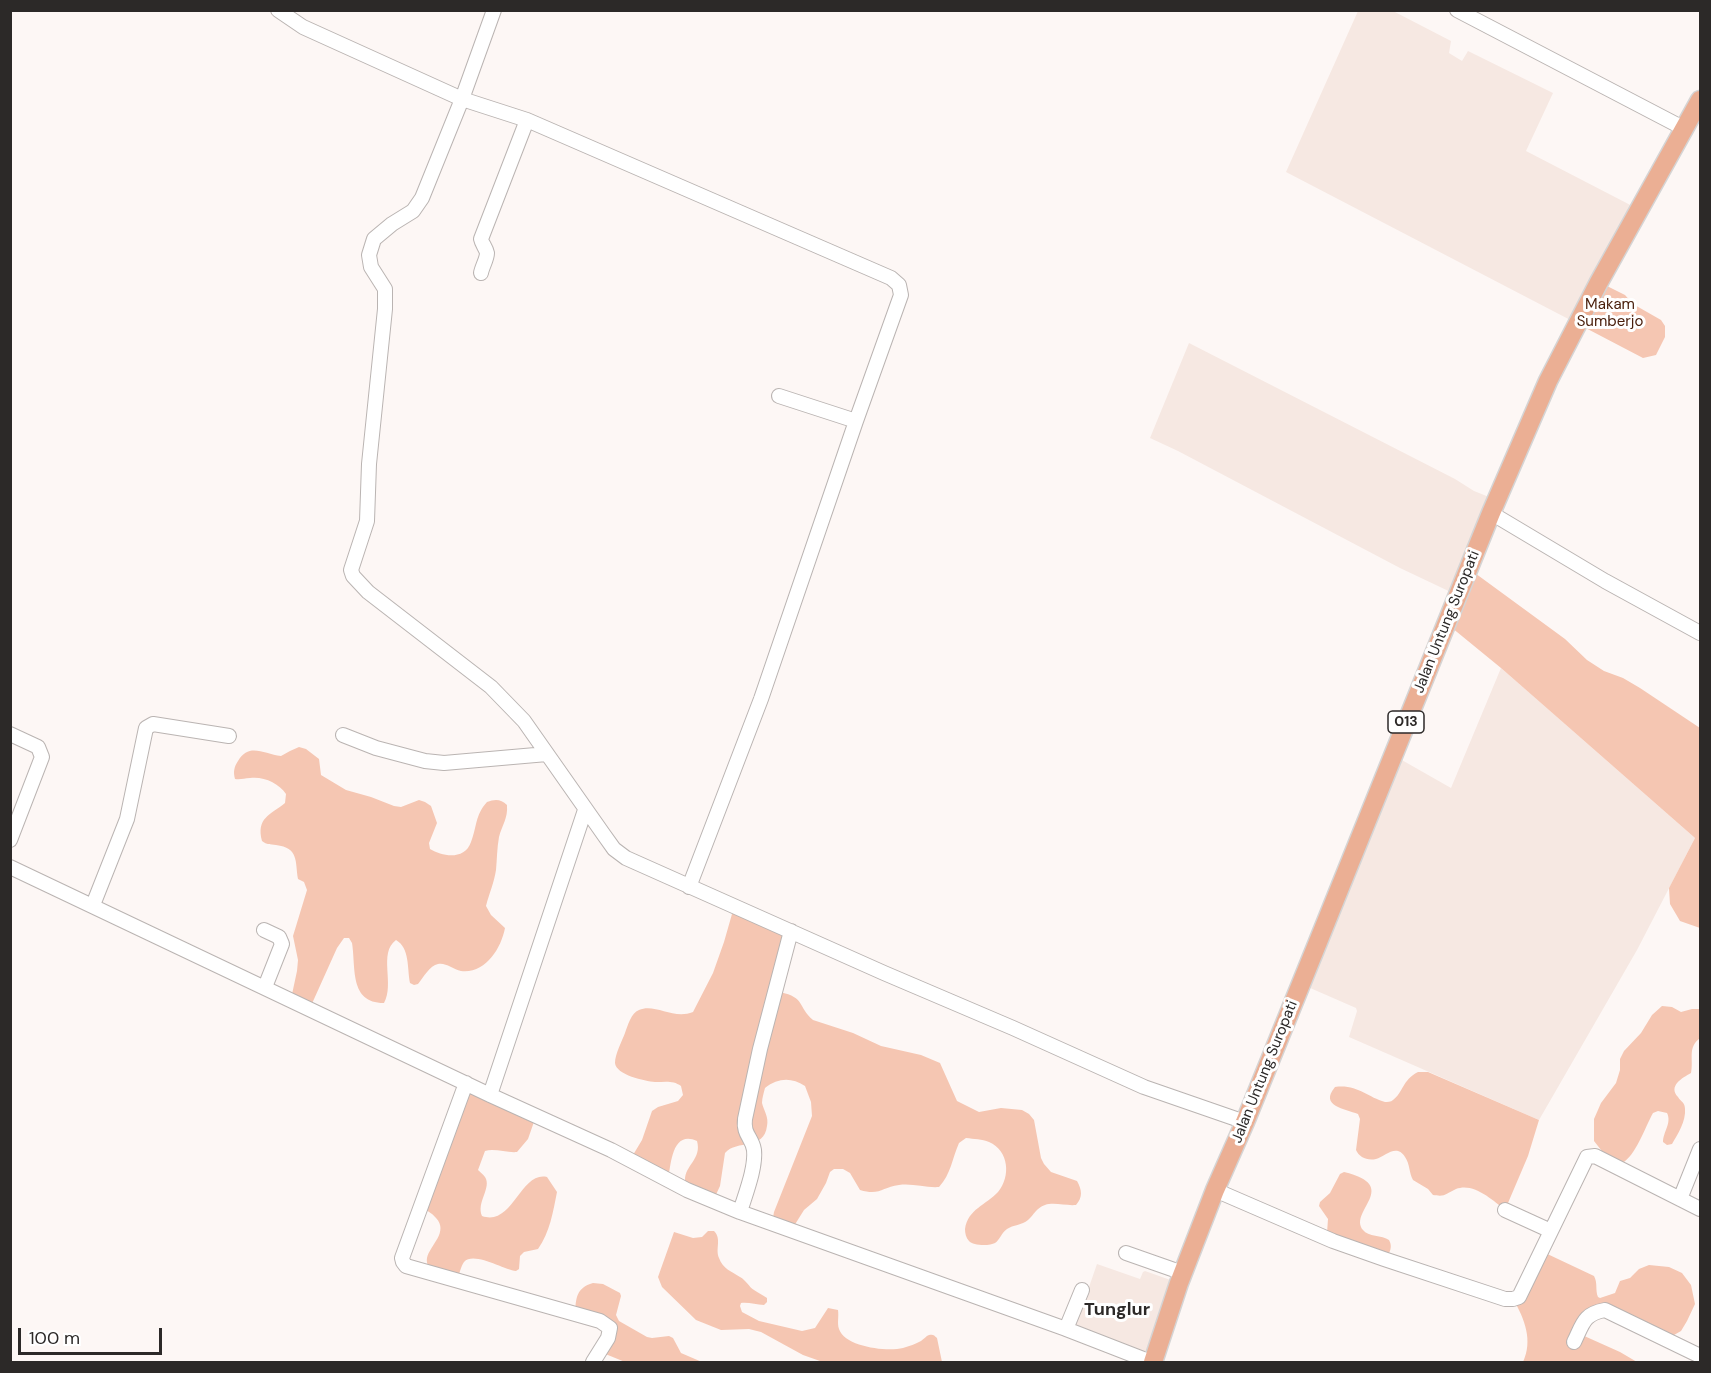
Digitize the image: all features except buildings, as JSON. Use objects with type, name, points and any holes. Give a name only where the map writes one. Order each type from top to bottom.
[{"type":"main road","name":"Jalan Untung Suropati","points":[[1152,1362],[1215,1190],[1245,1122],[1491,513],[1548,381],[1599,282],[1701,100]]},
{"type":"street","points":[[278,10],[303,27],[462,99],[527,120],[891,278],[899,285],[901,295],[761,699],[688,887]]},
{"type":"street","points":[[494,10],[462,99],[422,198],[413,211],[374,239],[369,255],[371,267],[385,289],[385,309],[369,464],[367,521],[351,570],[353,576],[368,592],[490,687],[528,726],[585,810],[614,849],[626,858],[1144,1087],[1245,1122]]},
{"type":"street","points":[[1457,10],[1685,129]]},
{"type":"street","points":[[481,273],[487,250],[481,243],[481,239],[527,120]]},
{"type":"street","points":[[779,396],[856,421]]},
{"type":"street","points":[[1491,513],[1605,581],[1701,633]]},
{"type":"street","points":[[93,905],[128,819],[148,725],[229,736]]},
{"type":"street","points":[[10,734],[38,747],[42,757],[10,840]]},
{"type":"street","points":[[343,735],[376,748],[425,761],[444,763],[547,754]]},
{"type":"street","points":[[490,1095],[585,810]]},
{"type":"street","points":[[10,867],[611,1150],[687,1190],[740,1212],[1152,1362]]},
{"type":"street","points":[[264,930],[279,937],[282,944],[265,987]]},
{"type":"street","points":[[740,1212],[753,1162],[754,1149],[744,1127],[745,1119],[760,1048],[791,931]]},
{"type":"street","points":[[466,1083],[412,1228],[402,1258],[403,1262],[406,1266],[600,1321],[610,1328],[608,1338],[593,1362]]},
{"type":"street","points":[[1680,1199],[1701,1149]]},
{"type":"street","points":[[1215,1190],[1333,1241],[1505,1299],[1519,1297],[1587,1156],[1595,1156],[1701,1209]]},
{"type":"street","points":[[1505,1210],[1551,1231]]},
{"type":"street","points":[[1126,1253],[1183,1273]]},
{"type":"street","points":[[1066,1329],[1082,1290]]},
{"type":"street","points":[[1574,1342],[1588,1316],[1605,1310],[1701,1356]]},
{"type":"shaded area","points":[[1358,11],[1393,11],[1451,41],[1449,53],[1462,61],[1468,51],[1553,93],[1526,151],[1640,210],[1578,324],[1286,172]]},
{"type":"shaded area","points":[[1189,343],[1489,497],[1457,595],[1400,568],[1150,438]]},
{"type":"shaded area","points":[[1501,668],[1695,838],[1637,950],[1539,1120],[1349,1037],[1356,1008],[1301,984],[1393,755],[1451,788]]},
{"type":"shaded area","points":[[1097,1264],[1140,1279],[1145,1271],[1179,1283],[1153,1362],[1069,1325],[1083,1285],[1089,1287]]},
{"type":"green space","name":"Makam Sumberjo","points":[[1599,282],[1625,295],[1633,304],[1661,320],[1665,326],[1665,337],[1656,355],[1643,358],[1578,324]]},
{"type":"green space","points":[[1468,568],[1565,639],[1587,660],[1640,688],[1700,728],[1700,928],[1680,921],[1670,904],[1669,888],[1695,838],[1501,668],[1446,623]]},
{"type":"green space","points":[[299,747],[306,749],[319,759],[321,775],[346,790],[394,806],[401,807],[419,800],[431,806],[437,823],[429,843],[430,849],[441,854],[459,854],[468,848],[478,816],[487,802],[498,800],[507,805],[506,818],[499,837],[495,875],[486,906],[491,915],[505,928],[500,944],[491,958],[477,969],[470,971],[461,971],[441,964],[435,965],[429,969],[418,984],[414,985],[410,983],[404,948],[396,940],[388,953],[388,987],[384,1003],[365,997],[360,990],[356,982],[352,943],[349,938],[344,938],[337,948],[310,1008],[291,999],[298,960],[293,936],[307,890],[304,882],[298,879],[296,861],[292,852],[262,841],[261,833],[263,822],[285,803],[286,794],[265,779],[235,779],[234,772],[238,761],[247,752],[257,751],[281,756]]},
{"type":"green space","points":[[734,907],[791,931],[780,992],[798,1000],[813,1020],[853,1033],[881,1046],[921,1055],[940,1063],[957,1101],[979,1112],[1001,1108],[1022,1110],[1029,1114],[1034,1120],[1044,1164],[1051,1172],[1077,1181],[1081,1193],[1076,1205],[1042,1206],[1026,1222],[1003,1232],[995,1243],[982,1245],[971,1243],[965,1234],[967,1222],[974,1212],[998,1192],[1005,1179],[1006,1164],[1001,1151],[996,1146],[984,1140],[966,1138],[959,1143],[949,1172],[939,1187],[904,1185],[877,1192],[867,1192],[860,1190],[850,1173],[843,1169],[834,1169],[830,1172],[817,1199],[804,1210],[794,1226],[772,1223],[774,1212],[812,1116],[811,1102],[805,1086],[790,1080],[775,1082],[765,1088],[762,1103],[767,1120],[765,1134],[756,1142],[736,1146],[725,1153],[720,1186],[713,1201],[687,1190],[685,1185],[686,1175],[697,1153],[697,1141],[682,1140],[678,1144],[674,1150],[668,1180],[630,1160],[642,1140],[652,1111],[678,1101],[683,1095],[681,1086],[678,1084],[638,1079],[625,1074],[617,1067],[616,1056],[629,1023],[636,1012],[645,1008],[678,1014],[693,1012],[713,973]]},
{"type":"green space","points":[[1662,1006],[1672,1007],[1681,1012],[1700,1009],[1700,1038],[1692,1050],[1691,1073],[1675,1086],[1675,1093],[1684,1105],[1684,1118],[1672,1144],[1667,1145],[1663,1142],[1663,1138],[1668,1124],[1667,1113],[1658,1111],[1653,1113],[1636,1148],[1621,1164],[1605,1155],[1594,1141],[1594,1119],[1601,1103],[1616,1083],[1620,1070],[1620,1059],[1624,1051],[1641,1033],[1652,1015]]},
{"type":"green space","points":[[1418,1072],[1428,1072],[1539,1120],[1528,1156],[1505,1210],[1482,1193],[1469,1188],[1462,1187],[1443,1195],[1433,1195],[1413,1180],[1407,1160],[1398,1151],[1373,1159],[1364,1158],[1357,1152],[1360,1119],[1358,1114],[1332,1103],[1331,1093],[1335,1087],[1350,1087],[1389,1102]]},
{"type":"green space","points":[[466,1083],[536,1116],[528,1139],[517,1152],[485,1151],[478,1170],[487,1181],[481,1206],[482,1216],[493,1217],[501,1214],[530,1182],[538,1177],[547,1177],[557,1192],[545,1236],[538,1249],[524,1252],[520,1256],[519,1269],[511,1270],[482,1260],[469,1259],[464,1262],[457,1280],[430,1272],[427,1258],[438,1238],[440,1228],[434,1216],[420,1206]]},
{"type":"green space","points":[[1344,1172],[1361,1178],[1369,1184],[1372,1191],[1360,1223],[1365,1232],[1389,1240],[1391,1248],[1388,1255],[1327,1233],[1328,1219],[1319,1206],[1320,1202],[1330,1193],[1340,1174]]},
{"type":"green space","points":[[708,1231],[714,1231],[716,1234],[718,1255],[723,1265],[742,1278],[752,1289],[767,1298],[764,1305],[741,1303],[742,1312],[759,1321],[802,1331],[815,1328],[828,1308],[838,1310],[839,1329],[849,1340],[867,1347],[896,1349],[915,1344],[928,1335],[932,1335],[937,1338],[942,1362],[820,1361],[803,1355],[761,1332],[749,1329],[721,1330],[696,1320],[662,1287],[658,1277],[674,1232],[693,1238],[702,1237]]},
{"type":"green space","points":[[1541,1251],[1594,1276],[1597,1294],[1600,1298],[1615,1293],[1620,1281],[1630,1278],[1639,1269],[1649,1265],[1669,1267],[1682,1273],[1691,1285],[1695,1304],[1681,1331],[1674,1335],[1665,1335],[1594,1312],[1582,1335],[1637,1362],[1523,1362],[1527,1346],[1526,1330],[1513,1299]]},
{"type":"green space","points":[[603,1284],[620,1293],[616,1315],[619,1321],[647,1337],[669,1336],[673,1338],[681,1353],[702,1362],[625,1362],[603,1353],[610,1328],[575,1314],[578,1294],[587,1285]]},
{"type":"district","name":"Tunglur","points":[[1117,1310]]}]
